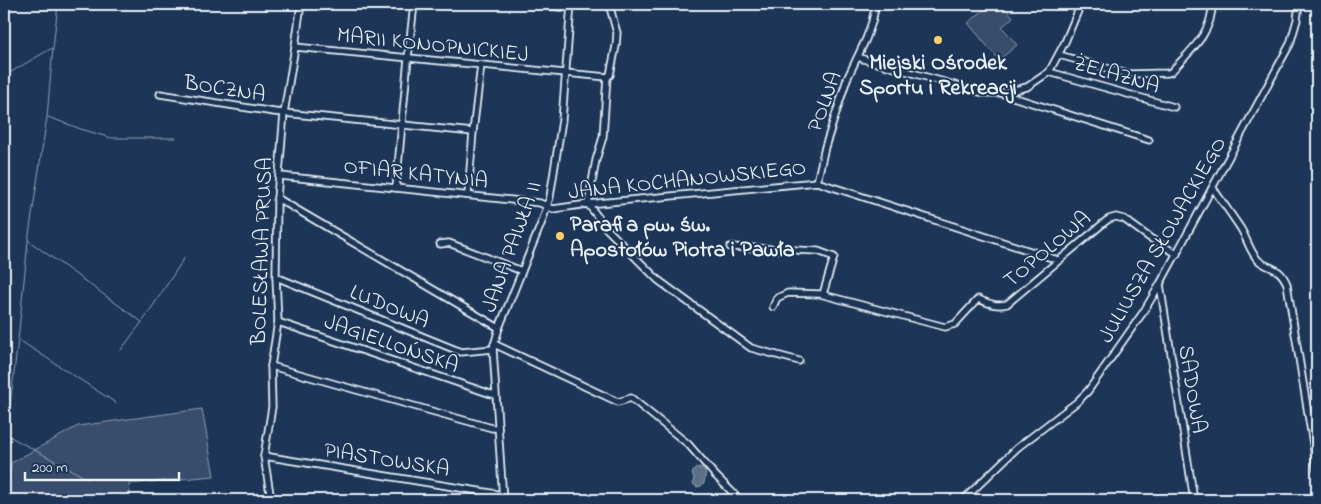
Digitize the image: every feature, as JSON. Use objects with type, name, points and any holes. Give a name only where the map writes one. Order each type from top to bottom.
[{"type":"street","name":"BOLESŁAWA PRUSA","points":[[271,500],[264,456],[272,407],[271,366],[278,322],[276,277],[277,198],[284,113],[301,4]]},
{"type":"street","points":[[396,188],[414,4]]},
{"type":"street","points":[[527,4],[571,6]]},
{"type":"street","points":[[609,4],[617,33],[610,75],[607,77],[602,137],[588,204],[607,229],[658,280],[751,348],[799,361]]},
{"type":"street","points":[[859,57],[983,93],[1000,93],[1027,87],[1049,72],[1059,55],[1082,4]]},
{"type":"street","points":[[1059,55],[1128,74],[1171,72],[1198,42],[1209,25],[1212,15],[1212,4]]},
{"type":"street","name":"JULIUSZA SŁOWACKIEGO","points":[[963,500],[1017,448],[1088,392],[1144,312],[1290,44],[1295,32],[1300,4]]},
{"type":"street","points":[[1313,4],[1317,7]]},
{"type":"street","name":"POLNA","points":[[816,182],[825,147],[847,80],[859,57],[872,22],[874,5]]},
{"type":"street","name":"JANA PAWŁA II","points":[[503,498],[493,347],[547,206],[560,142],[571,6]]},
{"type":"street","name":"MARII KONOPNICKIEJ","points":[[295,47],[572,72],[607,77]]},
{"type":"street","points":[[468,195],[481,65]]},
{"type":"street","name":"ŻELAZNA","points":[[1049,72],[1174,108]]},
{"type":"street","points":[[1000,93],[1149,140]]},
{"type":"street","name":"BOCZNA","points":[[160,94],[284,113],[473,132]]},
{"type":"street","name":"OFIAR KATYNIA","points":[[280,176],[540,203],[547,206]]},
{"type":"street","name":"JANA KOCHANOWSKIEGO","points":[[547,206],[553,208],[816,182],[1058,260]]},
{"type":"street","points":[[1213,188],[1239,226],[1255,255],[1262,262],[1279,271],[1285,278],[1317,468]]},
{"type":"street","points":[[277,198],[499,328]]},
{"type":"street","name":"TOPOLOWA","points":[[773,307],[777,298],[788,293],[823,294],[945,327],[954,324],[978,299],[994,305],[1001,306],[1007,304],[1110,218],[1128,222],[1177,254]]},
{"type":"street","points":[[440,244],[449,243],[522,271]]},
{"type":"street","points":[[730,247],[818,252],[834,257],[823,294]]},
{"type":"street","name":"LUDOWA","points":[[276,277],[460,352],[493,347]]},
{"type":"street","name":"SADOWA","points":[[1160,284],[1194,500]]},
{"type":"street","name":"JAGIELLOŃSKA","points":[[278,322],[495,394]]},
{"type":"street","points":[[493,347],[618,402],[630,398],[688,444],[740,500]]},
{"type":"street","points":[[271,366],[482,426],[498,428]]},
{"type":"street","name":"PIASTOWSKA","points":[[264,456],[503,498]]},
{"type":"shaded area","points":[[991,4],[1002,4],[1013,17],[1002,27],[1017,45],[999,60],[968,23]]},
{"type":"shaded area","points":[[202,409],[214,476],[129,484],[131,500],[6,500],[11,463],[78,426]]},
{"type":"shaded area","points":[[701,467],[706,472],[704,483],[697,487],[693,484],[694,478],[692,473],[696,468]]},
{"type":"waterway","points":[[4,455],[28,241],[47,117],[58,4]]},
{"type":"waterway","points":[[4,76],[52,48]]},
{"type":"waterway","points":[[48,117],[111,138],[176,138]]},
{"type":"waterway","points":[[29,241],[142,322],[121,350]]},
{"type":"waterway","points":[[143,321],[185,257]]},
{"type":"waterway","points":[[19,340],[116,403]]},
{"type":"waterway","points":[[7,435],[88,479]]},
{"type":"place","name":"Miejski Ośrodek Sportu i Rekreacji","points":[[938,40]]},
{"type":"place","name":"Parafia pw. św. Apostołów Piotra i Pawła","points":[[560,236]]}]
